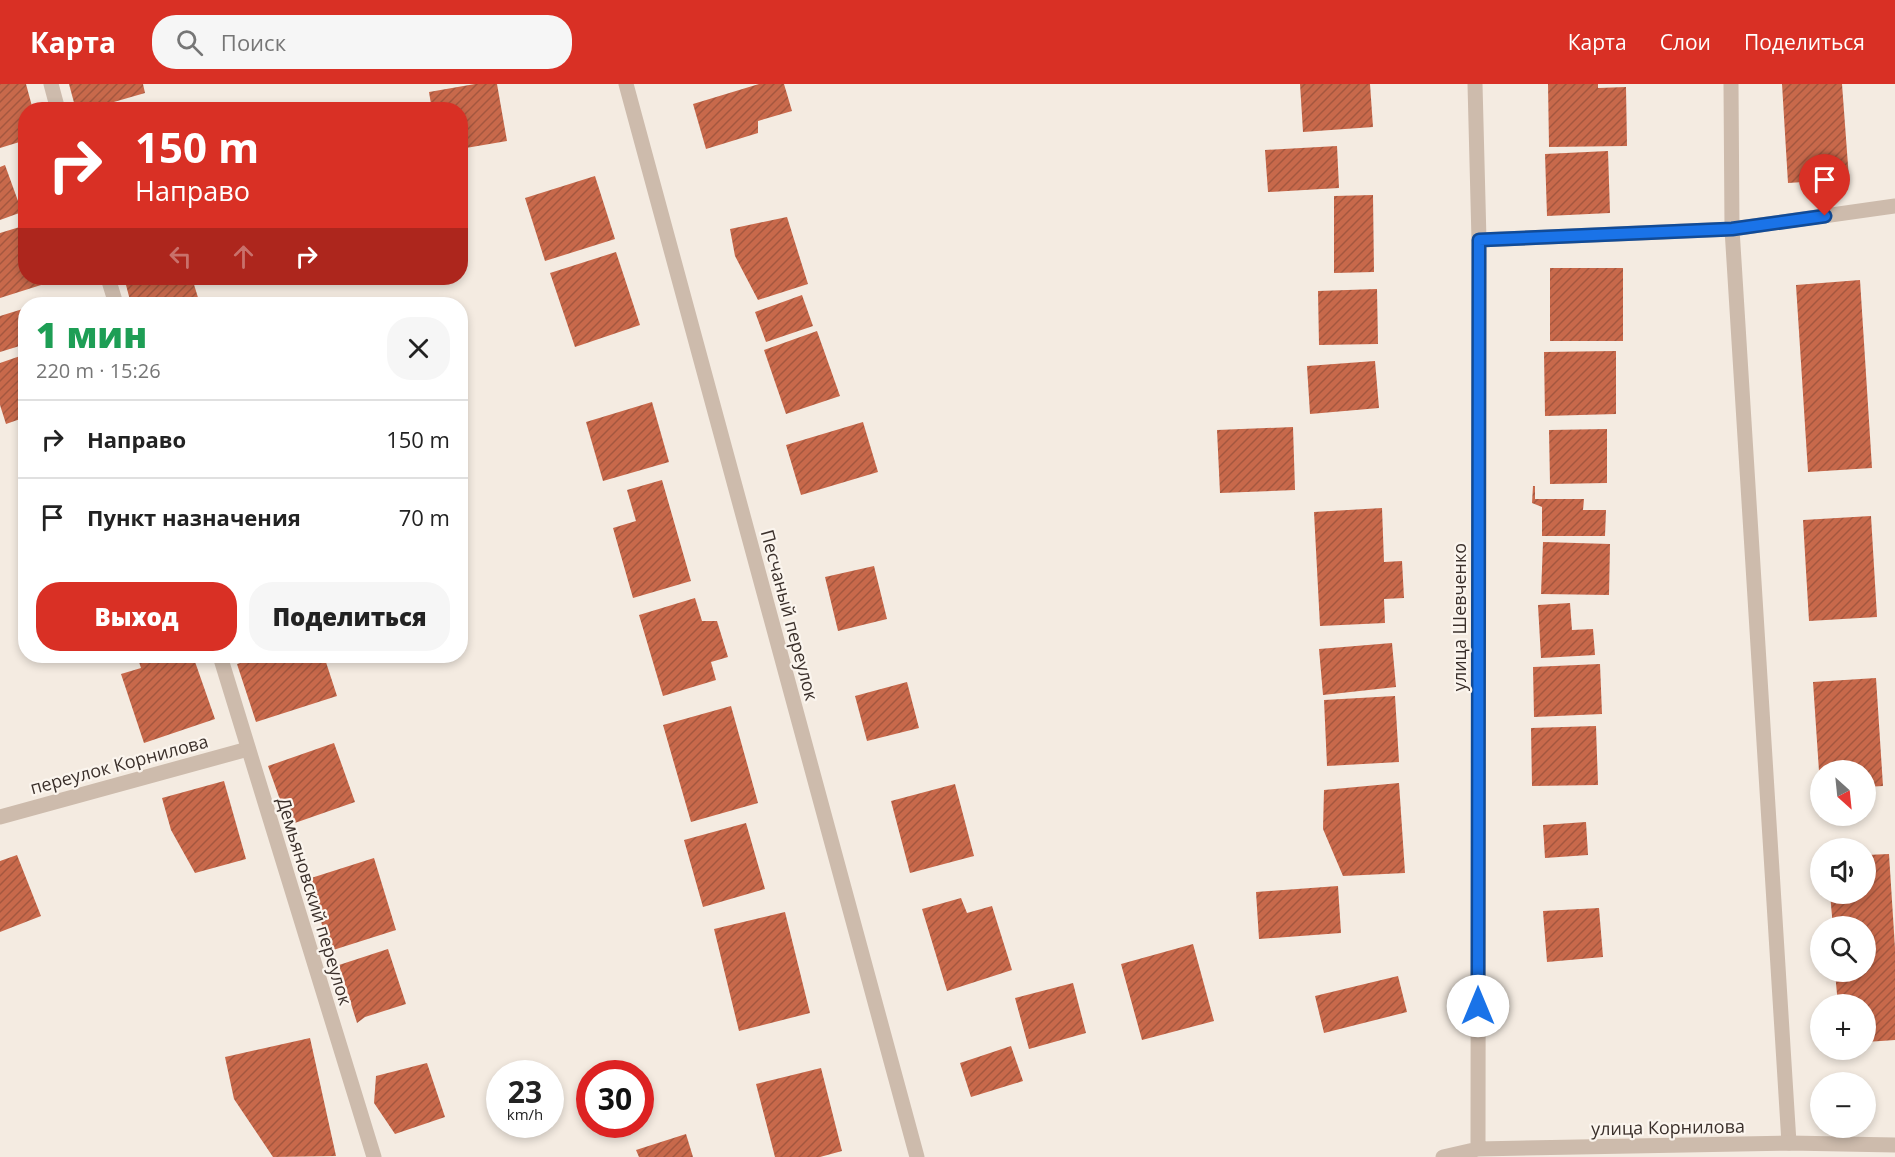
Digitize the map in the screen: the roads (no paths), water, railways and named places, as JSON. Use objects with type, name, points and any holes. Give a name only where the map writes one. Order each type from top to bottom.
[{"type":"street","points":[[51,84],[56,102]]},
{"type":"street","name":"Песчаный переулок","points":[[626,84],[917,1157]]},
{"type":"street","name":"улица Шевченко","points":[[1475,84],[1479,240],[1478,1149]]},
{"type":"street","points":[[1731,84],[1732,229],[1789,1143]]},
{"type":"street","points":[[1479,240],[1732,229],[1895,206]]},
{"type":"street","name":"Демьяновский переулок","points":[[222,663],[374,1157]]},
{"type":"street","name":"переулок Корнилова","points":[[0,817],[248,749]]},
{"type":"street","name":"улица Корнилова","points":[[1443,1157],[1478,1149],[1533,1153],[1789,1143],[1895,1145]]}]
